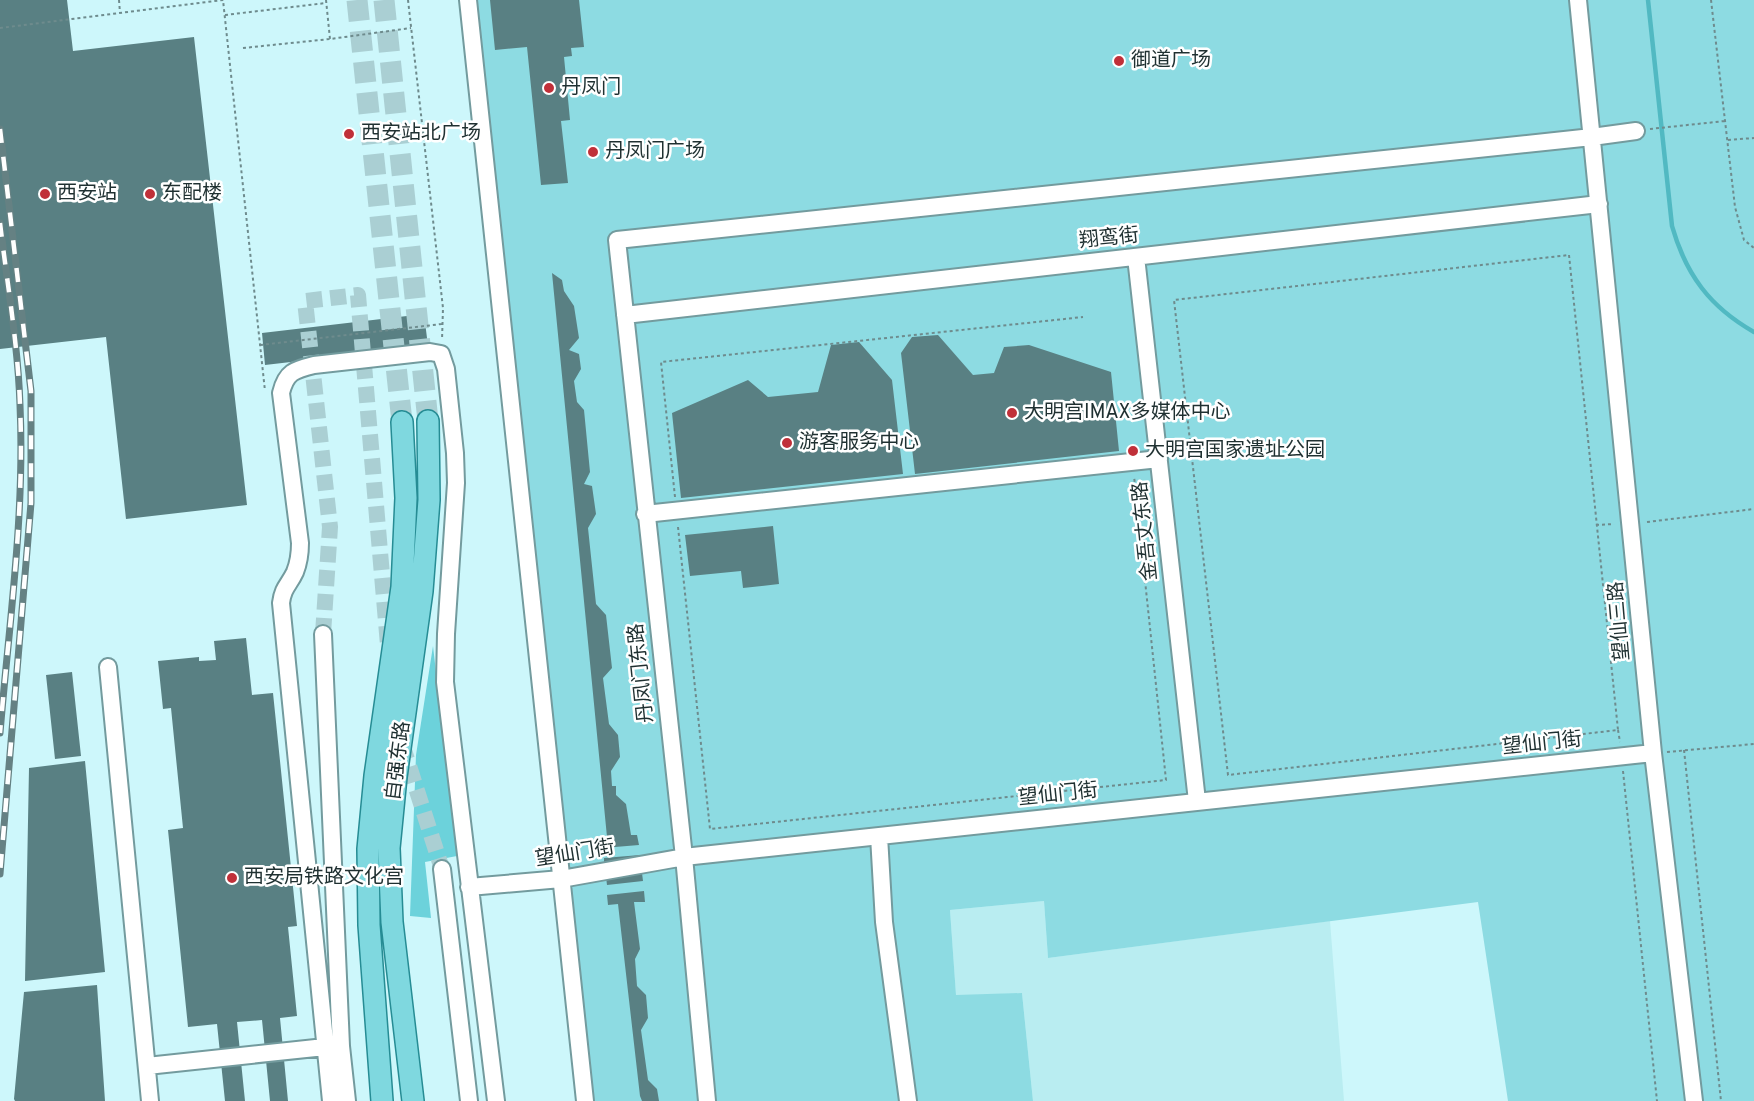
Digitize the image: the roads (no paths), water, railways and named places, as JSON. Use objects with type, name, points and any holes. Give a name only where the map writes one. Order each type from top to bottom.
[{"type":"main road","name":"自强东路","points":[[413,1101],[392,922],[389,848],[396,777],[422,591],[429,500],[428,421]]},
{"type":"main road","name":"自强东路","points":[[382,1101],[370,936],[368,849],[375,776],[402,587],[406,498],[402,422]]},
{"type":"street","points":[[468,0],[585,1101]]},
{"type":"street","name":"望仙三路","points":[[1578,0],[1653,753],[1694,1101]]},
{"type":"street","points":[[1592,137],[1636,130]]},
{"type":"street","name":"丹凤门东路","points":[[707,1101],[684,857],[617,240],[1592,137]]},
{"type":"street","name":"翔鸾街","points":[[625,315],[1599,204]]},
{"type":"street","name":"金吾丈东路","points":[[1136,257],[1197,801]]},
{"type":"street","points":[[331,1101],[282,610],[283,592],[299,559],[300,543],[281,393],[284,379],[296,370],[314,365],[430,352],[441,354],[446,369],[455,453],[456,483],[445,682],[496,1101]]},
{"type":"street","points":[[645,514],[1159,459]]},
{"type":"street","points":[[323,634],[341,1046],[347,1101]]},
{"type":"street","points":[[108,667],[150,1101]]},
{"type":"street","name":"望仙门街","points":[[469,887],[561,879],[684,857],[1653,753]]},
{"type":"street","points":[[879,836],[884,922],[908,1101]]},
{"type":"street","points":[[442,869],[469,1101]]},
{"type":"street","points":[[147,1066],[326,1047]]},
{"type":"waterway","points":[[1648,0],[1672,226],[1685,260],[1702,288],[1725,312],[1754,332]]},
{"type":"tunnel","points":[[357,0],[402,422]]},
{"type":"tunnel","points":[[384,0],[428,421]]},
{"type":"tunnel","points":[[323,634],[330,527],[305,301],[358,295],[388,645]]},
{"type":"tunnel","points":[[402,744],[442,869]]},
{"type":"railway","points":[[0,129],[31,391],[31,503],[0,874]]},
{"type":"railway","points":[[0,223],[17,359],[21,446],[18,528],[0,733]]},
{"type":"place","name":"御道广场","points":[[1119,61]]},
{"type":"place","name":"丹凤门","points":[[549,88]]},
{"type":"place","name":"西安站北广场","points":[[349,134]]},
{"type":"place","name":"丹凤门广场","points":[[593,152]]},
{"type":"place","name":"西安站","points":[[45,194]]},
{"type":"place","name":"东配楼","points":[[150,194]]},
{"type":"place","name":"大明宫IMAX多媒体中心","points":[[1012,413]]},
{"type":"place","name":"游客服务中心","points":[[787,443]]},
{"type":"place","name":"大明宫国家遗址公园","points":[[1133,451]]},
{"type":"place","name":"西安局铁路文化宫","points":[[232,878]]}]
